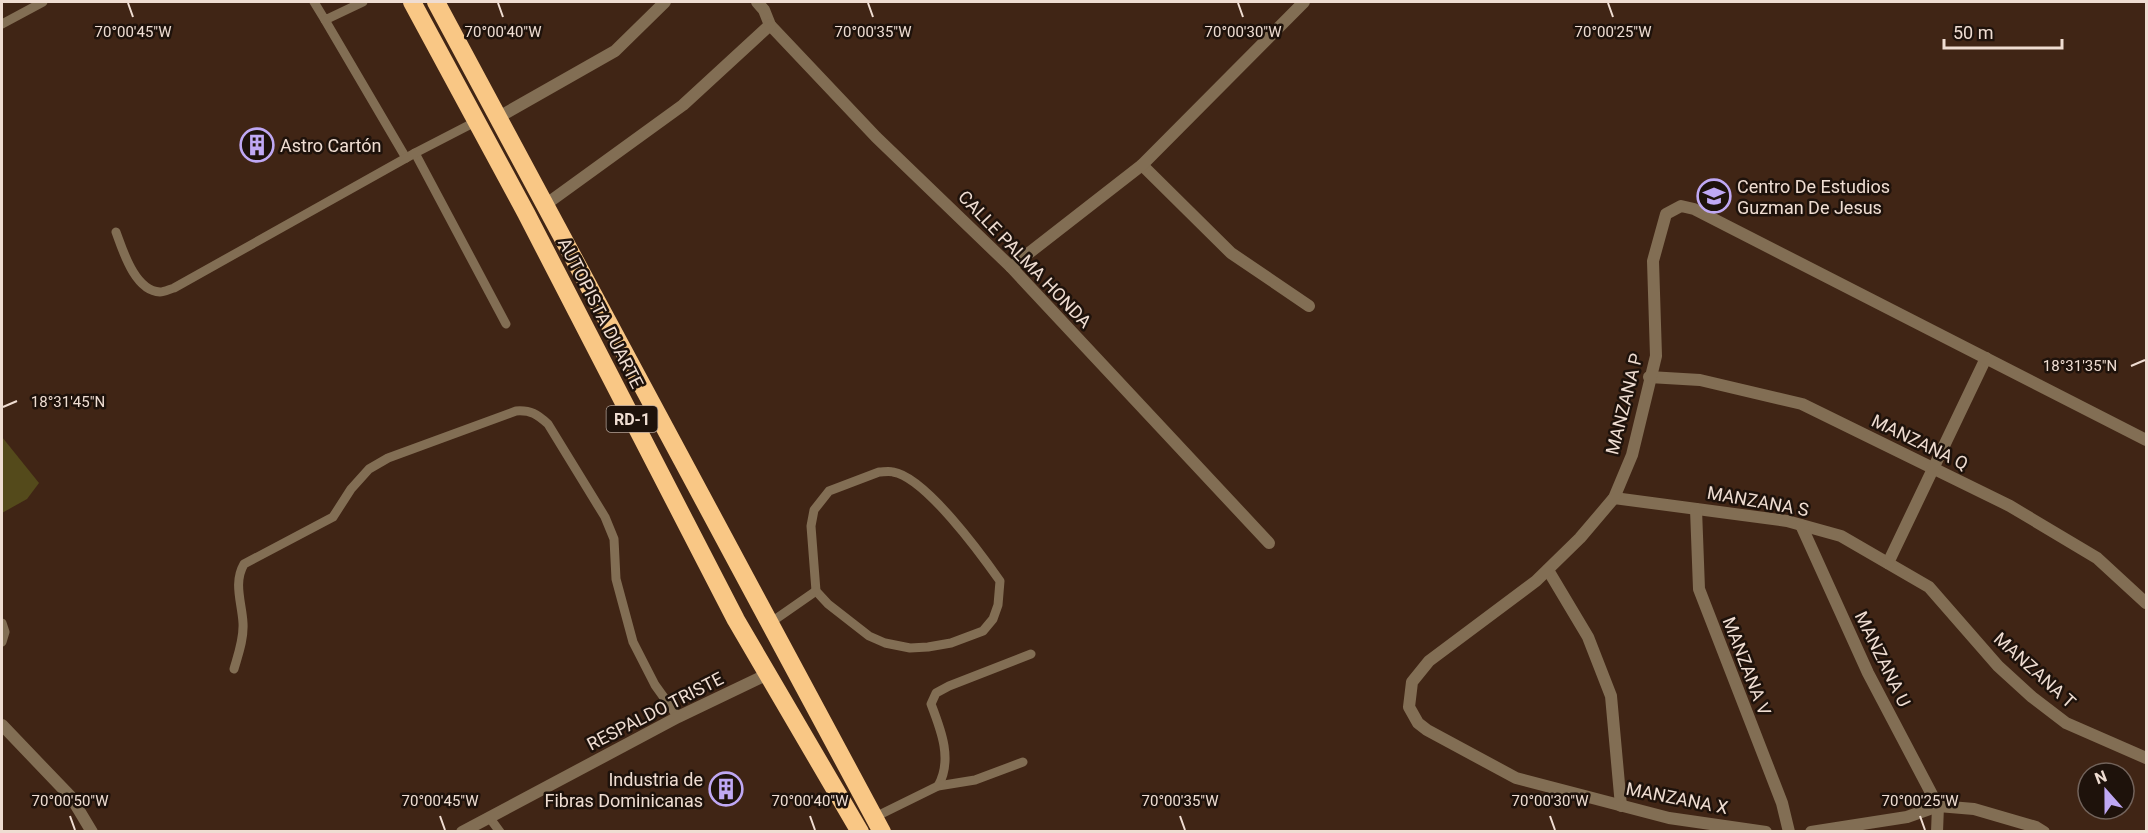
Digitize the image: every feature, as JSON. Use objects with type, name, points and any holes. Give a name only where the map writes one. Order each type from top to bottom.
[{"type":"highway","name":"AUTOPISTA DUARTE","points":[[412,2],[477,121],[736,620],[860,831]]},
{"type":"highway","name":"AUTOPISTA DUARTE","points":[[436,2],[878,824]]},
{"type":"street","points":[[497,118],[615,51],[665,2]]},
{"type":"street","points":[[1011,267],[1142,165],[1302,2]]},
{"type":"street","name":"CALLE PALMA HONDA","points":[[763,4],[770,25],[876,137],[1011,267],[1269,543]]},
{"type":"street","points":[[544,205],[683,105],[770,25]]},
{"type":"street","points":[[1142,165],[1231,254],[1309,306]]},
{"type":"street","name":"MANZANA P","points":[[1418,723],[1408,707],[1412,682],[1429,661],[1536,581],[1580,538],[1614,498],[1632,455],[1649,377],[1656,356],[1653,261],[1665,214],[1681,207],[1694,209],[2146,440]]},
{"type":"street","points":[[1888,563],[1986,358]]},
{"type":"street","name":"MANZANA Q","points":[[1649,377],[1700,380],[1802,404],[2010,506],[2097,558],[2146,603]]},
{"type":"street","name":"MANZANA S","points":[[1614,498],[1787,521],[1841,536],[1888,563]]},
{"type":"street","name":"MANZANA V","points":[[1696,508],[1699,589],[1782,803],[1789,831]]},
{"type":"street","name":"MANZANA U","points":[[1801,525],[1868,673],[1938,806]]},
{"type":"street","name":"MANZANA T","points":[[1888,563],[1929,587],[1998,666],[2066,723],[2146,758]]},
{"type":"street","points":[[1548,570],[1588,637],[1611,696],[1621,806]]},
{"type":"street","name":"RESPALDO TRISTE","points":[[462,831],[678,717],[768,674]]},
{"type":"street","name":"MANZANA X","points":[[1418,723],[1516,778],[1669,818],[1766,831]]},
{"type":"street","points":[[2,725],[71,797],[92,831]]},
{"type":"street","points":[[1937,831],[1938,806]]},
{"type":"street","points":[[1811,831],[1907,816],[1938,806],[1974,809],[2044,831]]},
{"type":"lane","points":[[2,24],[43,2]]},
{"type":"lane","points":[[314,2],[410,156],[506,324]]},
{"type":"lane","points":[[324,20],[363,2]]},
{"type":"lane","points":[[116,232],[125,258],[146,287],[160,292],[174,288],[477,121]]},
{"type":"lane","points":[[234,669],[243,636],[238,585],[239,573],[244,564],[333,517],[351,489],[369,469],[388,459],[516,411],[529,410],[538,414],[548,424],[605,517],[614,539],[616,579],[633,642],[655,685],[678,717]]},
{"type":"lane","points":[[879,472],[894,472],[912,480],[952,518],[1000,581],[998,605],[993,619],[982,631],[951,643],[910,648],[885,643],[869,636],[828,604],[816,591],[812,526],[814,510],[829,491],[879,472]]},
{"type":"lane","points":[[770,623],[816,591]]},
{"type":"lane","points":[[2,623],[5,632],[2,642]]},
{"type":"lane","points":[[938,786],[944,776],[946,750],[931,704],[936,693],[948,686],[1031,654]]},
{"type":"lane","points":[[878,824],[938,786],[975,780],[1023,762]]},
{"type":"lane","points":[[489,817],[500,831]]},
{"type":"shaded area","points":[[2,437],[39,483],[27,499],[2,513]]},
{"type":"place","name":"Astro Cartón","points":[[257,145]]},
{"type":"place","name":"Centro De Estudios Guzman De Jesus","points":[[1714,196]]},
{"type":"place","name":"Industria de Fibras Dominicanas","points":[[726,789]]}]
